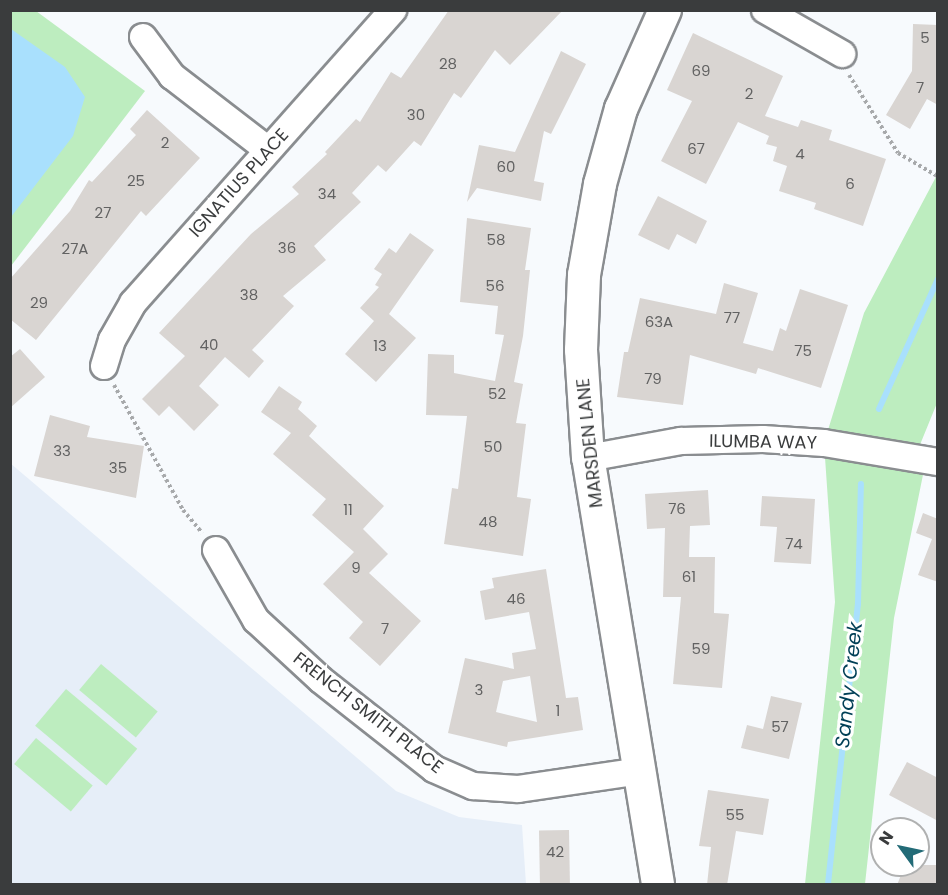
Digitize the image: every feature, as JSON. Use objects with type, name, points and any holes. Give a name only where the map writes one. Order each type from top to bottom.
[{"type":"main road","name":"MARSDEN LANE","points":[[658,885],[588,458],[581,350],[584,275],[600,184],[621,109],[665,10]]},
{"type":"street","name":"IGNATIUS PLACE","points":[[104,366],[112,340],[133,303],[393,10]]},
{"type":"street","points":[[765,10],[842,54]]},
{"type":"street","points":[[143,37],[172,76],[268,150]]},
{"type":"street","name":"ILUMBA WAY","points":[[588,458],[681,441],[763,439],[824,443],[938,462]]},
{"type":"street","name":"FRENCH SMITH PLACE","points":[[216,549],[256,620],[321,680],[434,770],[473,786],[518,789],[641,771]]},
{"type":"path","points":[[842,54],[852,83],[898,153],[937,176]]},
{"type":"path","points":[[104,366],[183,510],[216,549]]},
{"type":"shaded area","points":[[10,463],[396,791],[459,817],[522,825],[526,884],[11,884]]},
{"type":"green space","points":[[11,11],[36,11],[145,91],[11,266]]},
{"type":"green space","points":[[937,175],[937,403],[915,457],[926,460],[894,618],[872,817],[870,817],[865,884],[805,884],[835,602],[824,443],[864,313]]},
{"type":"green space","points":[[101,664],[158,712],[136,738],[79,690]]},
{"type":"green space","points":[[66,689],[137,749],[106,786],[35,726]]},
{"type":"green space","points":[[36,738],[93,786],[71,812],[14,764]]},
{"type":"water","points":[[11,29],[65,67],[85,97],[73,136],[11,217]]},
{"type":"building","points":[[449,10],[563,10],[510,65],[495,50],[461,98],[454,93],[421,146],[414,141],[386,172],[378,165],[352,193],[361,202],[314,246],[326,260],[283,296],[294,306],[252,350],[264,361],[249,378],[225,357],[199,386],[219,405],[194,431],[169,406],[159,416],[142,399],[185,356],[159,333],[251,234],[299,194],[292,187],[327,154],[325,152],[356,119],[360,122],[391,72],[401,78]]},
{"type":"building","points":[[913,24],[938,25],[938,105],[927,99],[910,129],[886,115],[912,71]]},
{"type":"building","points":[[693,33],[783,76],[765,116],[798,127],[801,120],[832,130],[829,140],[886,159],[863,226],[814,209],[816,203],[779,191],[787,166],[773,161],[777,147],[766,144],[769,136],[738,122],[706,184],[661,161],[692,101],[667,90]]},
{"type":"building","points":[[561,51],[586,64],[551,134],[544,131],[534,181],[544,183],[541,201],[477,188],[467,202],[479,145],[515,152]]},
{"type":"building","points":[[147,110],[200,158],[146,216],[141,211],[36,340],[10,319],[10,279],[70,211],[89,180],[92,182],[136,135],[130,129]]},
{"type":"building","points":[[658,196],[707,221],[696,244],[677,234],[669,250],[638,235]]},
{"type":"building","points":[[467,218],[531,228],[525,270],[530,270],[523,336],[514,382],[523,384],[516,423],[526,424],[517,497],[531,499],[523,556],[444,544],[452,488],[458,489],[467,416],[426,415],[428,354],[454,355],[454,373],[495,381],[504,335],[495,334],[498,306],[460,302]]},
{"type":"building","points":[[410,233],[434,250],[389,314],[416,338],[376,382],[345,354],[374,321],[360,308],[379,287],[375,285],[382,274],[374,269],[389,248],[396,253]]},
{"type":"building","points":[[724,283],[758,293],[743,343],[773,351],[780,328],[786,331],[800,289],[848,305],[821,388],[758,368],[756,374],[690,355],[683,405],[617,397],[624,352],[628,352],[640,298],[716,314]]},
{"type":"building","points":[[20,349],[45,377],[10,408],[10,357]]},
{"type":"building","points":[[279,386],[302,402],[298,409],[317,426],[309,436],[384,506],[363,529],[388,554],[369,573],[421,621],[380,666],[349,638],[363,622],[323,584],[354,552],[312,515],[326,499],[273,454],[291,433],[261,412]]},
{"type":"building","points":[[50,415],[90,426],[87,437],[144,446],[136,498],[34,476]]},
{"type":"building","points":[[708,490],[710,525],[690,526],[689,557],[715,557],[714,613],[729,614],[722,688],[673,684],[681,597],[663,597],[665,528],[647,529],[645,494]]},
{"type":"building","points":[[762,496],[815,499],[811,564],[774,562],[777,527],[760,526]]},
{"type":"building","points":[[923,513],[938,519],[938,582],[918,575],[932,539],[916,533]]},
{"type":"building","points":[[546,569],[566,698],[578,697],[583,730],[508,742],[507,747],[448,733],[465,658],[514,669],[512,653],[536,649],[529,612],[485,620],[480,591],[494,588],[492,578]],"holes":[[[530,676],[537,722],[496,712],[503,681]]]},
{"type":"building","points":[[771,696],[802,703],[789,759],[741,748],[747,725],[763,729]]},
{"type":"building","points":[[907,762],[938,778],[938,821],[889,795]]},
{"type":"building","points":[[708,790],[769,799],[763,835],[736,831],[727,885],[707,885],[711,847],[699,846]]},
{"type":"building","points":[[569,830],[570,884],[540,884],[539,831]]},
{"type":"building","points":[[930,865],[938,865],[938,885],[897,885],[900,877],[930,877]]},
{"type":"waterway","name":"Sandy Creek","points":[[879,409],[938,279]]},
{"type":"waterway","name":"Sandy Creek","points":[[828,884],[858,604],[861,484]]}]
